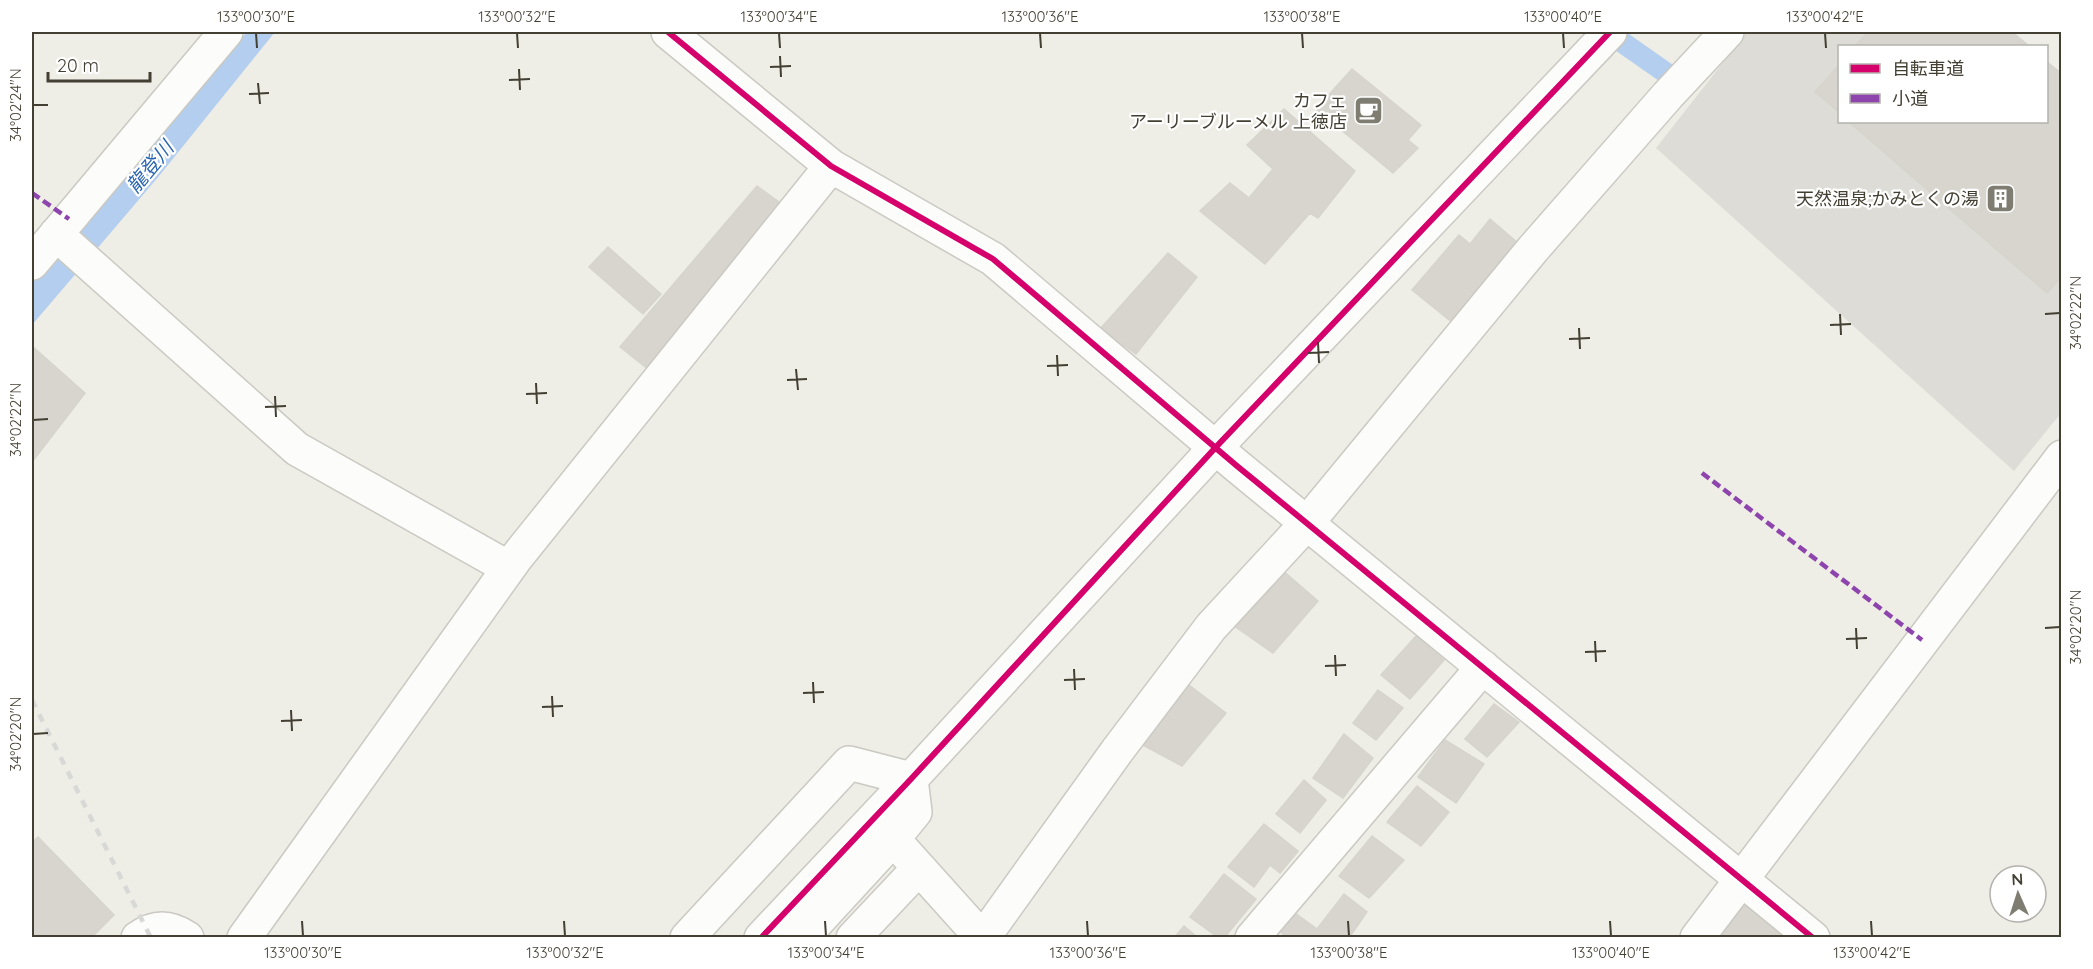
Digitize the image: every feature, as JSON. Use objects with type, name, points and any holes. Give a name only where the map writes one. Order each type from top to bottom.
[{"type":"street","points":[[32,263],[226,32]]},
{"type":"street","points":[[668,32],[831,166],[993,259],[1237,466],[1813,938]]},
{"type":"street","points":[[761,938],[911,779],[1216,447],[1610,32]]},
{"type":"street","points":[[893,839],[982,938],[1211,627],[1307,523],[1533,249],[1668,95],[1727,32]]},
{"type":"street","points":[[244,938],[509,568],[831,166]]},
{"type":"street","points":[[56,234],[297,450],[509,568]]},
{"type":"street","points":[[1697,938],[2061,458]]},
{"type":"street","points":[[1252,938],[1483,667]]},
{"type":"street","points":[[687,938],[849,763],[911,779]]},
{"type":"street","points":[[802,938],[915,812],[911,779]]},
{"type":"street","points":[[853,938],[919,868]]},
{"type":"street","points":[[138,938],[147,931],[163,927],[187,938]]},
{"type":"shaded area","points":[[1747,32],[1999,32],[2017,45],[1838,45],[1838,123],[2048,123],[2048,117],[2061,82],[2061,413],[2014,471],[1656,148]]},
{"type":"water","name":"龍登川","points":[[247,32],[275,32],[159,176],[32,325],[32,282]]},
{"type":"water","points":[[1589,32],[1626,32],[1676,67],[1662,83]]},
{"type":"building","points":[[1868,32],[2012,32],[2028,45],[1856,45]]},
{"type":"building","name":"天然温泉;かみとくの湯","points":[[2048,63],[2062,74],[2062,276],[2047,293],[1850,123],[2048,123]]},
{"type":"building","points":[[1838,66],[1838,111],[1815,92]]},
{"type":"building","points":[[1352,69],[1421,125],[1408,140],[1418,148],[1393,173],[1316,109]]},
{"type":"building","points":[[1284,109],[1355,171],[1318,218],[1310,213],[1265,264],[1200,211],[1230,183],[1249,198],[1273,169],[1247,145]]},
{"type":"building","points":[[757,186],[783,205],[653,373],[620,347]]},
{"type":"building","points":[[1490,219],[1518,243],[1453,323],[1412,290],[1459,235],[1470,244]]},
{"type":"building","points":[[608,247],[661,294],[643,314],[589,267]]},
{"type":"building","points":[[1168,253],[1197,277],[1136,354],[1100,329]]},
{"type":"building","points":[[32,346],[85,393],[32,462]]},
{"type":"building","points":[[1281,569],[1318,601],[1273,653],[1233,625]]},
{"type":"building","points":[[1416,636],[1444,660],[1410,699],[1381,675]]},
{"type":"building","points":[[1185,682],[1226,713],[1182,766],[1139,743]]},
{"type":"building","points":[[1378,690],[1403,708],[1376,740],[1353,723]]},
{"type":"building","points":[[1494,704],[1519,722],[1487,757],[1465,739]]},
{"type":"building","points":[[1344,734],[1373,758],[1343,798],[1313,778]]},
{"type":"building","points":[[1445,740],[1484,764],[1456,803],[1418,777]]},
{"type":"building","points":[[1304,780],[1326,800],[1300,833],[1276,814]]},
{"type":"building","points":[[1417,786],[1449,812],[1421,846],[1387,822]]},
{"type":"building","points":[[1264,824],[1298,851],[1280,873],[1270,865],[1254,887],[1228,867]]},
{"type":"building","points":[[1372,836],[1404,860],[1369,898],[1339,876]]},
{"type":"building","points":[[38,837],[114,915],[91,938],[32,938],[32,843]]},
{"type":"building","points":[[1224,874],[1256,899],[1224,938],[1219,938],[1190,917]]},
{"type":"building","points":[[1744,892],[1801,938],[1708,938]]},
{"type":"building","points":[[1344,894],[1367,912],[1349,938],[1288,938],[1278,930],[1295,913],[1317,929]]},
{"type":"building","points":[[1184,926],[1198,938],[1174,938]]},
{"type":"railway","points":[[32,700],[151,938]]},
{"type":"marked path","points":[[32,193],[69,219]]},
{"type":"marked path","points":[[1702,473],[1922,640]]},
{"type":"cycle path","points":[[668,32],[831,166],[993,259],[1237,466],[1813,938]]},
{"type":"cycle path","points":[[761,938],[911,779],[1216,447],[1610,32]]},
{"type":"place","name":"カフェ アーリーブルーメル 上徳店","points":[[1368,111]]},
{"type":"place","name":"天然温泉;かみとくの湯","points":[[2000,199]]}]
